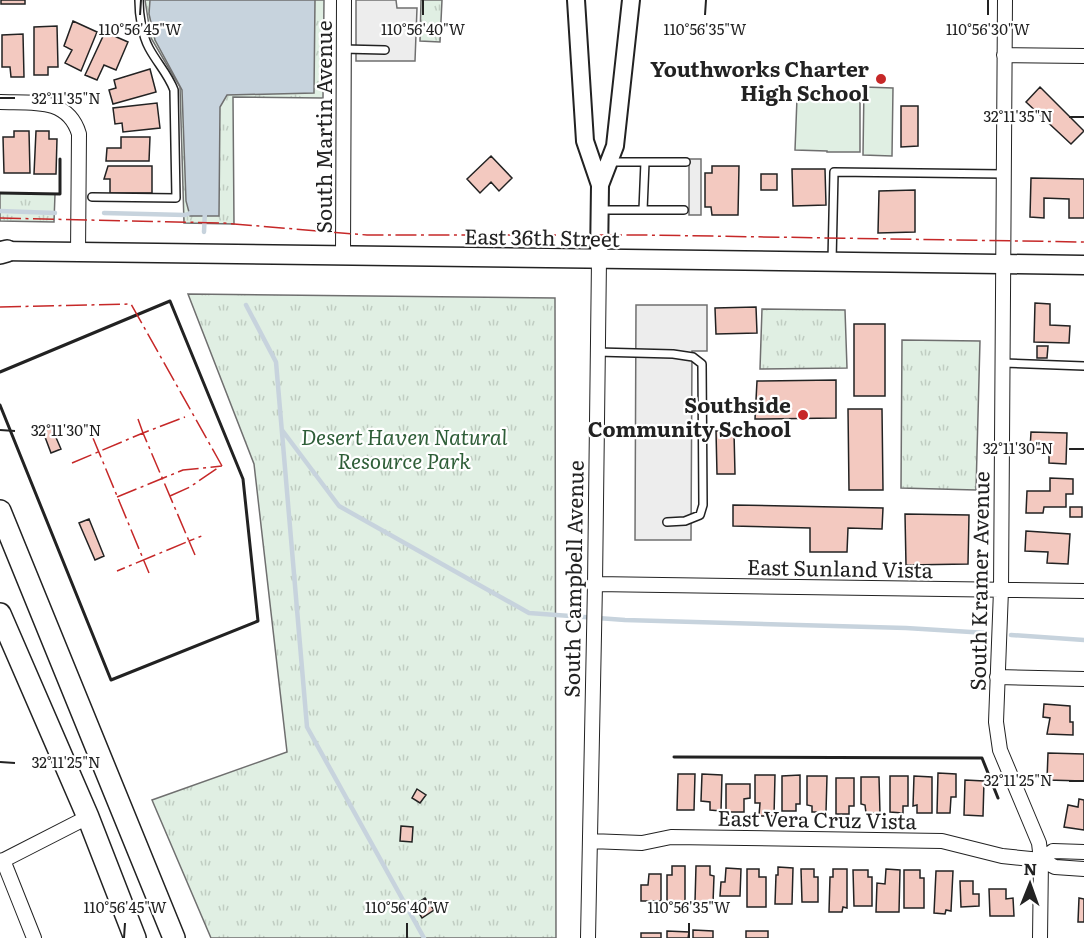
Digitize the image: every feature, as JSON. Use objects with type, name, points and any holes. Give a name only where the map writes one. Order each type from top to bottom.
[{"type":"main road","name":"East 36th Street","points":[[2,252],[1084,266]]},
{"type":"main road","points":[[0,511],[174,938]]},
{"type":"main road","points":[[0,614],[87,817],[135,938]]},
{"type":"street","name":"South Martin Avenue","points":[[343,255],[344,0]]},
{"type":"street","name":"South Campbell Avenue","points":[[576,0],[585,141],[600,185],[596,584],[588,938]]},
{"type":"street","name":"South Campbell Avenue","points":[[600,185],[615,146],[631,0]]},
{"type":"street","name":"South Kramer Avenue","points":[[1005,0],[1001,590],[996,722],[1000,750],[1038,843],[1041,860],[1040,938]]},
{"type":"street","points":[[1004,55],[1084,56]]},
{"type":"street","points":[[0,102],[69,106],[79,134],[78,252]]},
{"type":"street","name":"East Sunland Vista","points":[[596,584],[1084,591]]},
{"type":"street","points":[[997,677],[1084,679]]},
{"type":"street","points":[[34,938],[1,861],[87,817]]},
{"type":"street","name":"East Vera Cruz Vista","points":[[590,841],[642,843],[671,837],[942,841],[1002,856],[1041,860],[1055,867],[1084,869]]},
{"type":"street","name":"East Vera Cruz Vista","points":[[1041,860],[1053,851],[1084,852]]},
{"type":"lane","points":[[92,196],[176,198],[174,90],[170,78],[148,47],[139,12],[139,0]]},
{"type":"lane","points":[[344,49],[385,50]]},
{"type":"lane","points":[[609,162],[686,162]]},
{"type":"lane","points":[[643,210],[645,162]]},
{"type":"lane","points":[[831,262],[834,172],[1004,174]]},
{"type":"lane","points":[[600,210],[684,210]]},
{"type":"lane","points":[[597,352],[673,354],[693,357],[702,364],[703,505],[700,515],[685,521],[667,522]]},
{"type":"lane","points":[[1003,363],[1084,366]]},
{"type":"green space","points":[[145,0],[324,0],[323,98],[233,97],[234,224],[184,223],[180,87],[151,38]]},
{"type":"green space","points":[[421,0],[442,0],[440,42],[420,41]]},
{"type":"green space","points":[[864,87],[893,88],[892,156],[863,155]]},
{"type":"green space","points":[[797,98],[860,99],[860,152],[795,150]]},
{"type":"green space","points":[[0,193],[55,194],[54,222],[0,221]]},
{"type":"green space","name":"Desert Haven Natural Resource Park","points":[[188,294],[555,298],[556,938],[211,938],[152,800],[287,752],[254,464]]},
{"type":"green space","points":[[762,309],[845,310],[847,368],[760,369]]},
{"type":"green space","points":[[902,340],[980,341],[976,490],[901,488]]},
{"type":"shaded area","points":[[150,0],[315,0],[314,93],[227,95],[220,107],[219,216],[190,216],[186,201],[182,90],[155,40],[149,14]]},
{"type":"shaded area","points":[[356,0],[396,0],[397,8],[417,8],[415,61],[356,61]]},
{"type":"shaded area","points":[[689,159],[701,159],[701,215],[689,215]]},
{"type":"shaded area","points":[[636,305],[707,305],[707,351],[692,351],[691,540],[635,540]]},
{"type":"building","points":[[1,0],[25,0],[25,4],[1,4]]},
{"type":"building","points":[[73,21],[97,32],[81,71],[65,63],[72,50],[64,46]]},
{"type":"building","points":[[57,26],[58,67],[48,67],[48,75],[34,75],[34,27]]},
{"type":"building","points":[[105,32],[128,42],[116,70],[104,65],[97,80],[85,75]]},
{"type":"building","points":[[23,34],[24,77],[11,77],[10,67],[2,67],[2,35]]},
{"type":"building","points":[[150,69],[156,92],[113,104],[109,90],[116,88],[114,80]]},
{"type":"building","points":[[1040,87],[1084,131],[1071,144],[1026,102]]},
{"type":"building","points":[[157,103],[160,128],[123,132],[122,123],[115,124],[113,108]]},
{"type":"building","points":[[901,106],[918,106],[918,146],[901,147]]},
{"type":"building","points":[[14,131],[29,131],[30,173],[4,173],[3,137],[14,137]]},
{"type":"building","points":[[36,131],[49,131],[49,139],[57,139],[56,174],[34,174]]},
{"type":"building","points":[[121,137],[150,137],[149,161],[106,161],[107,148],[121,148]]},
{"type":"building","points":[[491,156],[512,178],[499,191],[491,182],[480,193],[467,179]]},
{"type":"building","points":[[108,166],[152,166],[152,193],[110,193],[110,179],[104,179]]},
{"type":"building","points":[[712,166],[739,166],[738,215],[712,215],[711,207],[705,207],[705,173],[712,173]]},
{"type":"building","points":[[792,169],[825,169],[826,205],[793,206]]},
{"type":"building","points":[[761,174],[777,174],[777,190],[761,190]]},
{"type":"building","points":[[1031,178],[1084,179],[1084,218],[1069,218],[1069,199],[1044,198],[1044,218],[1030,217]]},
{"type":"building","points":[[915,190],[915,232],[878,233],[879,191]]},
{"type":"building","points":[[1035,303],[1050,304],[1050,325],[1070,326],[1069,343],[1034,342]]},
{"type":"building","points":[[756,307],[757,333],[716,334],[715,308]]},
{"type":"building","points":[[854,324],[885,324],[885,396],[854,396]]},
{"type":"building","points":[[1037,346],[1048,346],[1047,358],[1037,358]]},
{"type":"building","points":[[836,380],[836,418],[755,419],[757,381]]},
{"type":"building","points":[[848,409],[882,409],[883,490],[849,490]]},
{"type":"building","points":[[51,426],[61,449],[51,453],[42,429]]},
{"type":"building","points":[[716,431],[734,432],[735,474],[717,474]]},
{"type":"building","points":[[1031,432],[1067,433],[1066,464],[1049,463],[1049,449],[1030,449]]},
{"type":"building","points":[[1050,478],[1073,479],[1073,494],[1066,494],[1066,507],[1044,507],[1043,513],[1026,513],[1027,491],[1050,491]]},
{"type":"building","points":[[733,505],[883,508],[882,529],[848,528],[847,552],[810,552],[810,528],[733,526]]},
{"type":"building","points":[[1070,507],[1082,507],[1082,517],[1070,517]]},
{"type":"building","points":[[905,514],[969,515],[968,564],[906,565]]},
{"type":"building","points":[[89,519],[104,556],[95,560],[79,523]]},
{"type":"building","points":[[1026,531],[1070,534],[1068,564],[1047,563],[1048,552],[1025,551]]},
{"type":"building","points":[[1044,704],[1070,706],[1073,735],[1047,734],[1050,718],[1043,717]]},
{"type":"building","points":[[1048,753],[1084,754],[1084,781],[1047,780]]},
{"type":"building","points":[[938,773],[956,774],[956,797],[951,797],[950,813],[937,813]]},
{"type":"building","points":[[678,774],[695,774],[694,810],[677,810]]},
{"type":"building","points":[[702,774],[722,775],[721,811],[710,810],[710,802],[701,801]]},
{"type":"building","points":[[755,775],[775,775],[774,816],[759,816],[760,803],[755,803]]},
{"type":"building","points":[[800,775],[800,804],[796,804],[796,811],[782,811],[782,776]]},
{"type":"building","points":[[807,776],[827,776],[826,812],[812,812],[812,806],[807,805]]},
{"type":"building","points":[[890,776],[908,776],[908,806],[903,806],[903,813],[890,812]]},
{"type":"building","points":[[914,776],[932,777],[932,813],[917,813],[917,805],[913,806]]},
{"type":"building","points":[[861,777],[879,777],[880,813],[866,813],[865,805],[861,804]]},
{"type":"building","points":[[836,778],[854,778],[854,806],[849,806],[849,814],[836,814]]},
{"type":"building","points":[[965,780],[984,781],[983,816],[964,815]]},
{"type":"building","points":[[726,784],[750,784],[750,798],[744,799],[744,812],[726,812]]},
{"type":"building","points":[[417,789],[426,795],[420,803],[412,798]]},
{"type":"building","points":[[1079,799],[1084,800],[1084,830],[1064,827],[1068,805],[1078,807]]},
{"type":"building","points":[[401,826],[413,827],[412,842],[400,841]]},
{"type":"building","points":[[672,866],[685,866],[685,904],[667,903],[667,875],[672,875]]},
{"type":"building","points":[[696,866],[710,866],[710,875],[714,876],[713,903],[695,902]]},
{"type":"building","points":[[778,867],[793,868],[792,904],[775,904]]},
{"type":"building","points":[[726,868],[741,869],[740,896],[720,896],[721,882],[725,882]]},
{"type":"building","points":[[747,869],[759,869],[759,877],[766,877],[766,907],[747,907]]},
{"type":"building","points":[[801,869],[814,869],[814,877],[818,877],[818,902],[802,902]]},
{"type":"building","points":[[833,869],[847,869],[847,908],[843,907],[842,912],[829,912],[830,877],[833,877]]},
{"type":"building","points":[[886,869],[900,870],[899,912],[876,912],[877,883],[885,884]]},
{"type":"building","points":[[853,870],[868,870],[868,877],[872,877],[872,906],[854,906]]},
{"type":"building","points":[[904,870],[920,870],[920,878],[924,878],[924,908],[904,908]]},
{"type":"building","points":[[936,871],[953,871],[951,911],[946,910],[945,914],[934,913]]},
{"type":"building","points":[[649,874],[661,874],[661,901],[641,901],[641,885],[648,885]]},
{"type":"building","points":[[960,881],[973,881],[973,894],[979,894],[979,906],[961,907]]},
{"type":"building","points":[[989,889],[1006,889],[1006,899],[1013,898],[1014,916],[990,916]]},
{"type":"building","points":[[425,898],[434,910],[422,918],[414,905]]},
{"type":"building","points":[[1079,898],[1084,899],[1084,922],[1078,922]]},
{"type":"building","points":[[693,930],[713,931],[713,938],[693,938]]},
{"type":"building","points":[[667,931],[689,932],[688,938],[667,938]]},
{"type":"building","points":[[746,931],[768,931],[768,938],[746,938]]},
{"type":"building","points":[[641,933],[661,933],[661,938],[641,938]]},
{"type":"waterway","points":[[204,232],[205,210]]},
{"type":"waterway","points":[[0,211],[55,213]]},
{"type":"waterway","points":[[104,213],[185,215],[193,212]]},
{"type":"waterway","points":[[246,305],[276,362],[307,727],[424,938]]},
{"type":"waterway","points":[[282,430],[339,506],[529,613],[625,620],[906,628],[987,633]]},
{"type":"waterway","points":[[1011,635],[1084,640]]},
{"type":"wall","points":[[0,193],[60,194],[60,159]]},
{"type":"wall","points":[[0,372],[170,301],[243,479],[258,621],[111,680],[0,405]]},
{"type":"wall","points":[[674,757],[982,758],[998,798]]},
{"type":"power","points":[[0,218],[222,223],[367,235],[643,235],[1084,242]]},
{"type":"power","points":[[0,307],[131,304],[222,466]]},
{"type":"power","points":[[138,419],[143,433],[185,417]]},
{"type":"power","points":[[72,463],[143,433],[189,541],[117,571]]},
{"type":"power","points":[[93,438],[149,573]]},
{"type":"power","points":[[117,497],[183,470],[222,466]]},
{"type":"power","points":[[170,496],[190,487],[219,467]]},
{"type":"power","points":[[195,555],[189,541],[204,535]]},
{"type":"place","name":"Youthworks Charter High School","points":[[881,79]]},
{"type":"place","name":"Southside Community School","points":[[803,415]]}]
